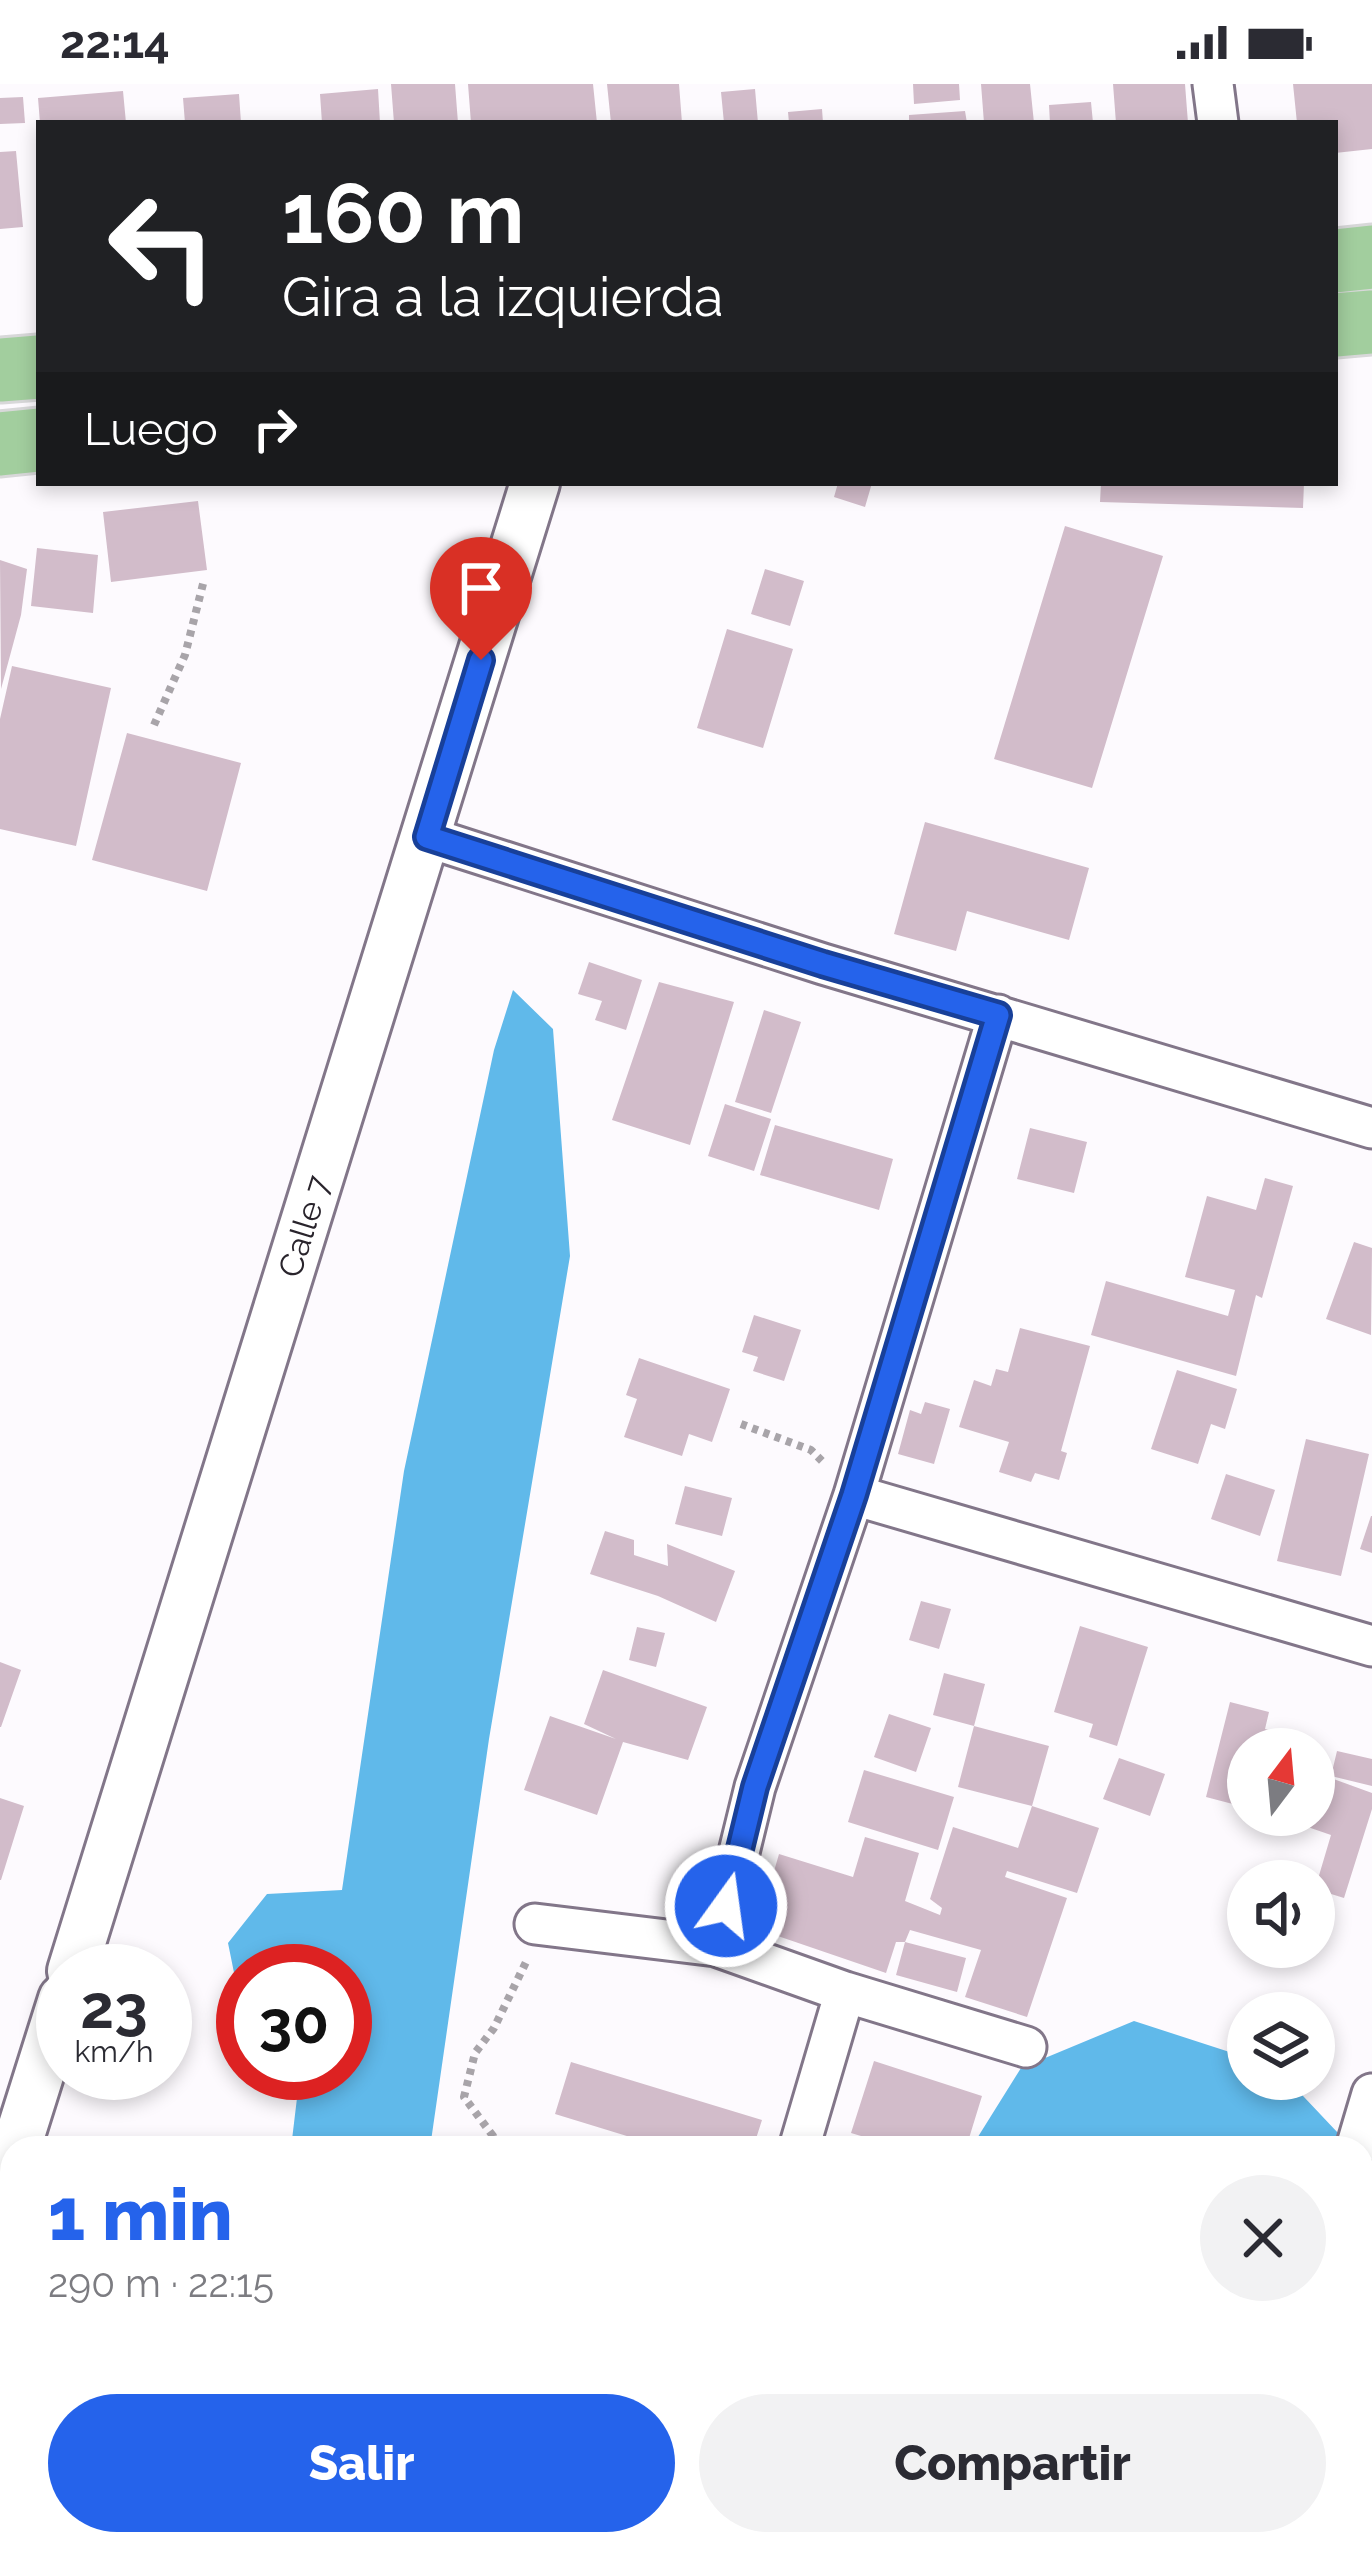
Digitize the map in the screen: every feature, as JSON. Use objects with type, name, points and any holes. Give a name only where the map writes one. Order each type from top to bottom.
[{"type":"highway","points":[[1338,261],[1372,257]]},
{"type":"highway","points":[[1338,325],[1372,322]]},
{"type":"highway","points":[[0,370],[36,367]]},
{"type":"highway","points":[[0,444],[36,440]]},
{"type":"street","points":[[1213,84],[1218,120]]},
{"type":"street","name":"Calle 7","points":[[80,1944],[534,486]]},
{"type":"street","points":[[427,837],[823,964],[1372,1129]]},
{"type":"street","points":[[716,1946],[755,1787],[854,1495],[998,1015]]},
{"type":"street","points":[[854,1495],[1372,1646]]},
{"type":"street","points":[[535,1924],[716,1946],[1026,2048]]},
{"type":"street","points":[[803,2136],[845,1992]]},
{"type":"street","points":[[20,2136],[36,2085]]},
{"type":"street","points":[[1360,2136],[1372,2094]]},
{"type":"path","points":[[154,725],[185,655],[204,580]]},
{"type":"path","points":[[741,1424],[812,1450],[854,1495]]},
{"type":"path","points":[[493,2136],[464,2097],[475,2053],[524,1972],[535,1924]]},
{"type":"water","points":[[513,990],[553,1029],[570,1256],[489,1739],[432,2136],[292,2136],[297,2100],[372,2100],[372,1944],[228,1943],[267,1894],[342,1890],[404,1471],[494,1050]]},
{"type":"water","points":[[1134,2021],[1227,2051],[1227,2100],[1307,2100],[1338,2133],[1372,2125],[1372,2136],[978,2136],[1021,2068]]},
{"type":"building","points":[[391,84],[455,84],[458,120],[394,120]]},
{"type":"building","points":[[468,84],[593,84],[597,120],[471,120]]},
{"type":"building","points":[[607,84],[679,84],[682,120],[611,120]]},
{"type":"building","points":[[913,84],[959,84],[960,100],[914,104]]},
{"type":"building","points":[[981,84],[1030,84],[1034,120],[984,120]]},
{"type":"building","points":[[1113,84],[1185,84],[1188,120],[1116,120]]},
{"type":"building","points":[[1293,84],[1372,84],[1372,149],[1338,153],[1338,120],[1297,120]]},
{"type":"building","points":[[378,89],[380,120],[322,120],[320,94]]},
{"type":"building","points":[[755,89],[758,120],[724,120],[721,92]]},
{"type":"building","points":[[123,91],[126,120],[40,120],[38,98]]},
{"type":"building","points":[[239,94],[241,120],[185,120],[183,98]]},
{"type":"building","points":[[23,97],[25,123],[0,124],[0,98]]},
{"type":"building","points":[[1091,102],[1093,120],[1050,120],[1049,105]]},
{"type":"building","points":[[822,109],[823,120],[789,120],[788,112]]},
{"type":"building","points":[[965,111],[966,120],[909,120],[909,115]]},
{"type":"building","points":[[16,151],[23,227],[0,229],[0,152]]},
{"type":"building","points":[[837,486],[871,486],[865,507],[834,497]]},
{"type":"building","points":[[1101,486],[1304,486],[1303,508],[1100,502]]},
{"type":"building","points":[[198,501],[207,570],[111,582],[103,512]]},
{"type":"building","points":[[1065,526],[1163,556],[1092,788],[994,759]]},
{"type":"building","points":[[37,548],[98,555],[93,613],[31,606]]},
{"type":"building","points":[[0,560],[27,569],[21,615],[1,689]]},
{"type":"building","points":[[765,569],[804,581],[790,626],[751,614]]},
{"type":"building","points":[[727,629],[793,649],[763,748],[697,728]]},
{"type":"building","points":[[12,666],[111,688],[76,846],[0,829],[0,719]]},
{"type":"building","points":[[127,733],[241,763],[207,891],[92,860]]},
{"type":"building","points":[[925,822],[1089,868],[1069,940],[967,911],[956,951],[894,934]]},
{"type":"building","points":[[589,962],[642,980],[626,1030],[595,1020],[602,1001],[578,994]]},
{"type":"building","points":[[659,982],[734,1002],[690,1145],[612,1120]]},
{"type":"building","points":[[764,1010],[801,1022],[771,1113],[735,1102]]},
{"type":"building","points":[[725,1104],[771,1119],[754,1171],[708,1156]]},
{"type":"building","points":[[775,1125],[893,1159],[879,1210],[760,1175]]},
{"type":"building","points":[[1030,1128],[1087,1142],[1074,1193],[1017,1179]]},
{"type":"building","points":[[1265,1178],[1293,1186],[1262,1298],[1256,1295],[1236,1376],[1091,1335],[1106,1281],[1228,1316],[1235,1290],[1185,1277],[1207,1196],[1256,1210]]},
{"type":"building","points":[[1354,1242],[1372,1248],[1371,1335],[1326,1319]]},
{"type":"building","points":[[754,1315],[801,1330],[784,1381],[753,1371],[758,1357],[742,1352]]},
{"type":"building","points":[[1020,1328],[1090,1346],[1061,1451],[1067,1453],[1059,1480],[1035,1473],[1031,1482],[999,1472],[1009,1442],[959,1427],[974,1380],[991,1386],[996,1369],[1008,1372]]},
{"type":"building","points":[[639,1358],[730,1389],[712,1442],[689,1434],[682,1456],[624,1437],[637,1399],[626,1395]]},
{"type":"building","points":[[1177,1370],[1237,1389],[1225,1429],[1211,1424],[1198,1464],[1151,1449]]},
{"type":"building","points":[[925,1402],[950,1409],[934,1464],[898,1454],[910,1410],[921,1414]]},
{"type":"building","points":[[1306,1439],[1369,1454],[1341,1576],[1277,1561]]},
{"type":"building","points":[[1226,1474],[1275,1490],[1260,1536],[1211,1519]]},
{"type":"building","points":[[685,1486],[732,1498],[722,1536],[675,1524]]},
{"type":"building","points":[[1372,1516],[1372,1553],[1360,1549]]},
{"type":"building","points":[[605,1531],[634,1540],[634,1555],[668,1566],[667,1544],[735,1571],[716,1622],[658,1596],[590,1574]]},
{"type":"building","points":[[921,1601],[951,1609],[939,1649],[909,1640]]},
{"type":"building","points":[[1080,1626],[1148,1647],[1117,1746],[1089,1737],[1093,1724],[1054,1712]]},
{"type":"building","points":[[637,1627],[665,1633],[656,1667],[629,1660]]},
{"type":"building","points":[[0,1662],[21,1670],[1,1727],[0,1727]]},
{"type":"building","points":[[603,1670],[707,1707],[688,1760],[623,1742],[597,1815],[524,1790],[550,1716],[616,1739],[584,1724]]},
{"type":"building","points":[[944,1673],[985,1684],[974,1726],[933,1715]]},
{"type":"building","points":[[1230,1702],[1269,1712],[1265,1728],[1227,1728],[1227,1802],[1206,1797]]},
{"type":"building","points":[[889,1714],[931,1728],[916,1772],[874,1757]]},
{"type":"building","points":[[974,1726],[1049,1746],[1032,1806],[958,1787]]},
{"type":"building","points":[[1337,1751],[1372,1759],[1372,1786],[1335,1777]]},
{"type":"building","points":[[1119,1758],[1165,1774],[1150,1816],[1103,1799]]},
{"type":"building","points":[[864,1770],[954,1797],[938,1850],[848,1822]]},
{"type":"building","points":[[1335,1780],[1372,1793],[1372,1809],[1344,1898],[1335,1895],[1335,1860],[1324,1860],[1331,1836],[1335,1836]]},
{"type":"building","points":[[0,1798],[24,1806],[1,1880],[0,1880]]},
{"type":"building","points":[[1032,1806],[1099,1828],[1077,1893],[1007,1871],[1005,1877],[1067,1898],[1027,2017],[965,1997],[981,1950],[910,1930],[905,1942],[896,1942],[886,1973],[769,1933],[761,1916],[779,1854],[853,1877],[865,1837],[919,1853],[905,1901],[940,1915],[942,1908],[930,1899],[953,1827],[1018,1848]]},
{"type":"building","points":[[905,1942],[966,1958],[957,1992],[896,1975]]},
{"type":"building","points":[[874,2061],[982,2096],[970,2136],[851,2133]]},
{"type":"building","points":[[571,2062],[762,2120],[757,2136],[627,2136],[555,2114]]},
{"type":"route","points":[[481,660],[427,837],[998,1015],[854,1495],[755,1787],[726,1906]]}]
